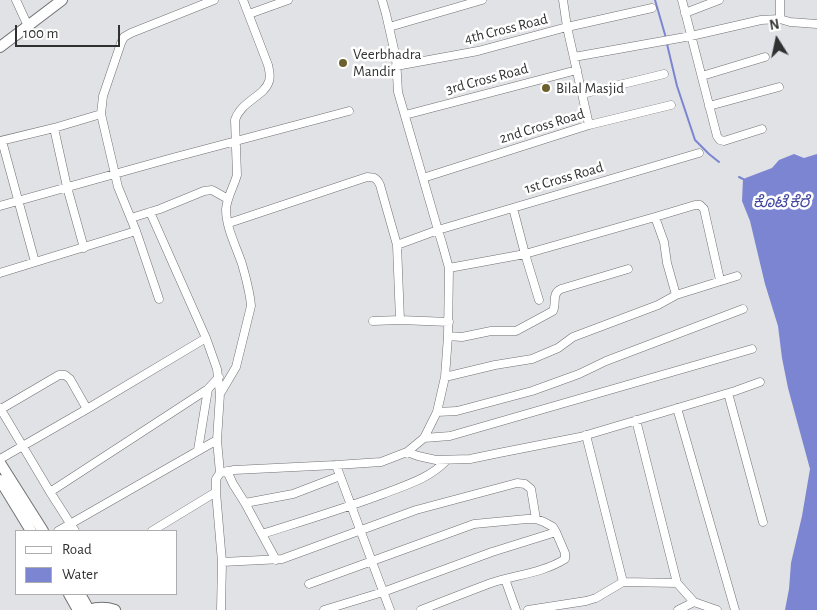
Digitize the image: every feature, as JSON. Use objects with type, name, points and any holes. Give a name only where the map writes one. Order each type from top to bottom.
[{"type":"main road","points":[[0,46],[62,0]]},
{"type":"main road","points":[[0,463],[42,530]]},
{"type":"main road","points":[[0,480],[30,530]]},
{"type":"main road","points":[[69,595],[78,610]]},
{"type":"main road","points":[[81,595],[89,610],[105,607],[116,610]]},
{"type":"street","points":[[16,0],[28,26]]},
{"type":"street","points":[[159,299],[114,174],[101,114],[103,96],[124,37],[214,0]]},
{"type":"street","points":[[220,394],[236,367],[251,306],[242,265],[230,232],[226,210],[235,184],[236,175],[235,120],[242,108],[266,88],[270,73],[244,0]]},
{"type":"street","points":[[249,14],[288,0]]},
{"type":"street","points":[[221,610],[222,562],[216,479],[223,472],[381,462],[407,452],[424,438],[437,412],[445,377],[449,322],[449,268],[398,92],[396,58],[382,0]]},
{"type":"street","points":[[389,27],[482,0]]},
{"type":"street","points":[[563,0],[567,27],[589,125]]},
{"type":"street","points":[[682,0],[709,106],[720,140],[724,141],[762,129]]},
{"type":"street","points":[[685,13],[720,0]]},
{"type":"street","points":[[780,0],[780,19]]},
{"type":"street","name":"4th Cross Road","points":[[396,66],[478,51],[567,27],[652,8]]},
{"type":"street","points":[[574,57],[691,36],[761,20],[780,19],[790,22],[817,24]]},
{"type":"street","points":[[702,76],[766,57]]},
{"type":"street","name":"3rd Cross Road","points":[[405,115],[576,70]]},
{"type":"street","points":[[582,94],[664,74]]},
{"type":"street","points":[[709,106],[779,87]]},
{"type":"street","name":"2nd Cross Road","points":[[423,178],[589,125],[671,105]]},
{"type":"street","points":[[0,206],[349,111]]},
{"type":"street","points":[[35,262],[1,141],[101,114]]},
{"type":"street","points":[[54,128],[84,248]]},
{"type":"street","name":"1st Cross Road","points":[[397,245],[438,230],[699,153]]},
{"type":"street","points":[[229,223],[367,177],[377,179],[397,245],[400,320]]},
{"type":"street","points":[[131,218],[204,191],[212,190],[228,200]]},
{"type":"street","points":[[449,268],[525,254],[700,205],[704,209],[720,280]]},
{"type":"street","points":[[513,208],[539,300]]},
{"type":"street","points":[[150,212],[206,338],[219,377],[218,440],[223,472],[245,503],[276,560]]},
{"type":"street","points":[[655,217],[664,242],[667,263],[676,295]]},
{"type":"street","points":[[0,273],[136,231]]},
{"type":"street","points":[[448,336],[462,337],[499,331],[516,331],[553,311],[557,291],[628,269]]},
{"type":"street","points":[[445,377],[495,365],[532,359],[558,348],[573,337],[658,305],[676,295],[737,276]]},
{"type":"street","points":[[437,412],[457,411],[532,391],[743,309]]},
{"type":"street","points":[[372,321],[449,322]]},
{"type":"street","points":[[0,459],[206,338]]},
{"type":"street","points":[[424,438],[450,436],[752,349]]},
{"type":"street","points":[[74,530],[0,409],[59,375],[65,375],[70,379],[88,409]]},
{"type":"street","points":[[50,492],[208,389],[219,377]]},
{"type":"street","points":[[407,452],[436,460],[470,459],[586,435],[760,382]]},
{"type":"street","points":[[198,450],[208,389]]},
{"type":"street","points":[[728,393],[763,522]]},
{"type":"street","points":[[677,408],[735,610]]},
{"type":"street","points":[[636,420],[677,582],[694,602],[717,610]]},
{"type":"street","points":[[586,435],[622,582]]},
{"type":"street","points":[[60,530],[218,440]]},
{"type":"street","points":[[262,534],[351,506],[430,474],[439,469],[447,460]]},
{"type":"street","points":[[336,465],[390,610]]},
{"type":"street","points":[[245,503],[293,494],[340,476]]},
{"type":"street","points":[[222,562],[282,559],[416,510],[517,483],[525,484],[531,490],[536,519]]},
{"type":"street","points":[[154,530],[216,492]]},
{"type":"street","points":[[309,584],[474,524],[536,519],[553,527],[565,553],[564,559],[557,564],[492,583],[421,610]]},
{"type":"street","points":[[324,610],[383,592],[492,552],[556,532]]},
{"type":"street","points":[[505,579],[516,610]]},
{"type":"street","points":[[528,610],[586,601],[596,598],[622,582],[677,582]]},
{"type":"street","points":[[678,610],[694,602]]},
{"type":"water","name":"ಕೊಟೆ ಕೆರೆ","points":[[794,154],[804,158],[817,154],[817,610],[785,610],[791,563],[810,469],[788,388],[778,326],[765,284],[750,221],[742,201],[743,179],[772,168],[779,160]]},
{"type":"waterway","points":[[655,0],[666,38]]},
{"type":"waterway","points":[[667,44],[677,86],[695,140],[719,162]]},
{"type":"waterway","points":[[739,177],[743,179]]},
{"type":"place","name":"Veerbhadra Mandir","points":[[343,63]]},
{"type":"place","name":"Bilal Masjid","points":[[546,88]]}]
